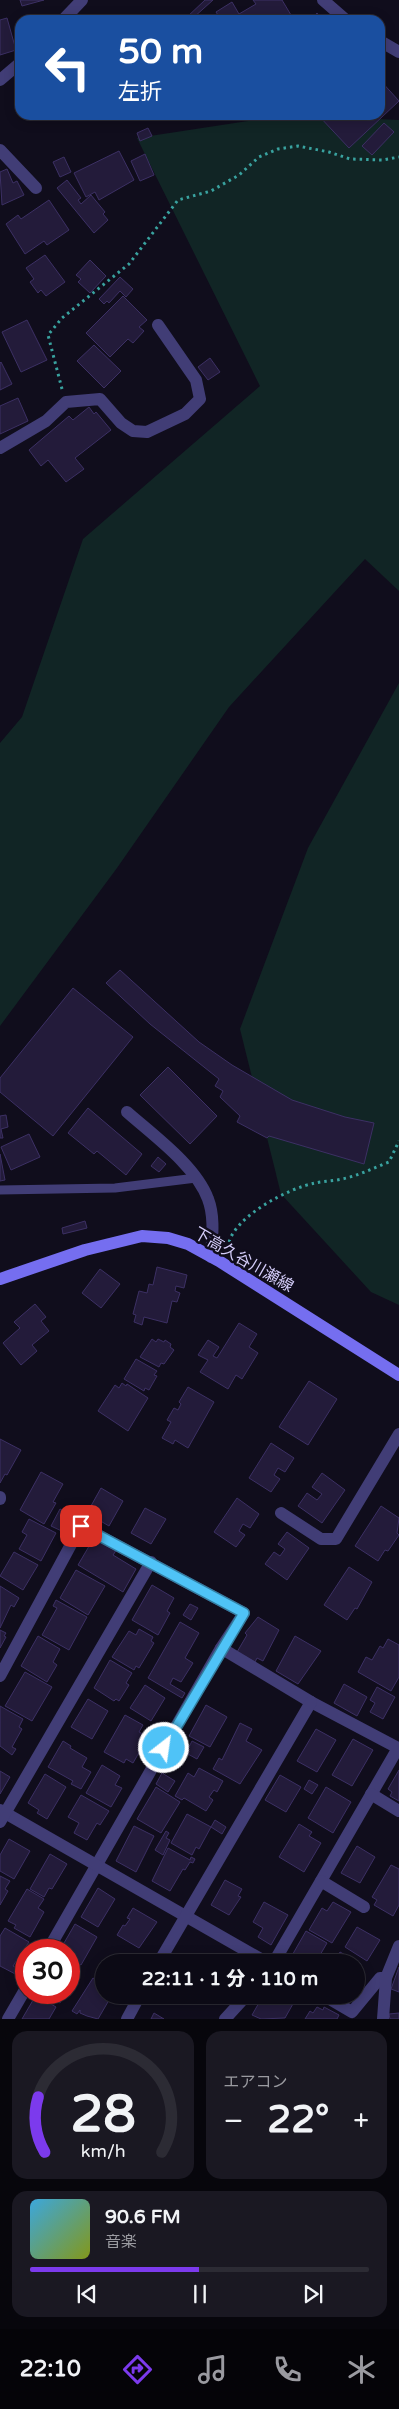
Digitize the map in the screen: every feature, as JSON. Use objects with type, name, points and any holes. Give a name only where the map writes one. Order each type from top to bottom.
[{"type":"main road","name":"下高久谷川瀬線","points":[[0,1279],[85,1250],[142,1236],[168,1238],[188,1244],[262,1286],[399,1375]]},
{"type":"street","points":[[68,15],[82,0]]},
{"type":"street","points":[[323,0],[340,15]]},
{"type":"street","points":[[385,44],[399,52]]},
{"type":"street","points":[[0,80],[15,66]]},
{"type":"street","points":[[0,150],[36,188]]},
{"type":"street","points":[[0,448],[46,421],[66,402],[100,399],[121,423],[133,431],[147,432],[185,414],[200,399],[196,380],[158,325]]},
{"type":"street","points":[[127,1112],[196,1178],[208,1199],[212,1219],[212,1257]]},
{"type":"street","points":[[281,1513],[321,1539],[336,1539],[399,1434]]},
{"type":"street","points":[[0,1676],[81,1526],[152,1562],[244,1613],[220,1648],[54,1939]]},
{"type":"street","points":[[152,1562],[2,1815],[97,1864],[184,1917],[251,1954]]},
{"type":"street","points":[[220,1648],[311,1702],[398,1748],[279,1954]]},
{"type":"street","points":[[163,1954],[311,1702]]},
{"type":"street","points":[[371,1794],[399,1811]]},
{"type":"street","points":[[321,1881],[364,1907]]},
{"type":"street","points":[[383,2019],[386,1978],[399,1946]]},
{"type":"street","points":[[365,1996],[380,1978],[386,1978]]},
{"type":"street","points":[[8,2019],[17,2004]]},
{"type":"street","points":[[127,2019],[135,2004]]},
{"type":"street","points":[[225,2019],[238,2004]]},
{"type":"street","points":[[338,2004],[352,2012],[359,2004]]},
{"type":"lane","points":[[0,1190],[115,1188],[196,1178]]},
{"type":"path","points":[[66,402],[48,335],[62,318],[129,264],[178,200],[211,191],[239,174],[259,157],[278,149],[298,146],[329,152],[350,159],[383,160],[399,157]]},
{"type":"path","points":[[228,1244],[231,1235],[247,1219],[281,1194],[314,1183],[342,1179],[388,1162],[399,1141]]},
{"type":"green space","points":[[254,120],[399,120],[399,591],[365,559],[229,707],[117,868],[0,1026],[0,743],[22,717],[83,539],[260,386],[137,138]]},
{"type":"green space","points":[[399,683],[399,1305],[371,1292],[281,1194],[240,1029],[308,848]]},
{"type":"building","points":[[20,0],[44,0],[22,6]]},
{"type":"building","points":[[205,0],[213,0],[196,15],[189,15]]},
{"type":"building","points":[[253,0],[282,0],[291,15],[218,15],[216,12],[232,2],[239,14],[256,4]]},
{"type":"building","points":[[7,18],[15,50],[0,55],[0,20]]},
{"type":"building","points":[[385,86],[399,101],[385,114]]},
{"type":"building","points":[[323,120],[379,120],[349,148]]},
{"type":"building","points":[[384,123],[394,132],[372,155],[362,146]]},
{"type":"building","points":[[148,128],[152,136],[140,141],[137,133]]},
{"type":"building","points":[[119,151],[134,180],[99,200],[95,192],[86,197],[74,173]]},
{"type":"building","points":[[145,154],[154,175],[140,181],[131,161]]},
{"type":"building","points":[[64,157],[71,172],[60,177],[53,162]]},
{"type":"building","points":[[7,169],[13,183],[17,181],[24,195],[2,205],[0,172]]},
{"type":"building","points":[[67,180],[81,198],[78,200],[81,204],[91,195],[105,212],[103,214],[108,220],[94,233],[57,188]]},
{"type":"building","points":[[49,200],[69,230],[47,245],[44,241],[25,254],[6,224],[18,215],[21,219]]},
{"type":"building","points":[[45,255],[65,282],[46,296],[41,290],[38,293],[30,282],[34,279],[26,268]]},
{"type":"building","points":[[90,260],[106,276],[90,293],[78,282],[81,279],[76,275]]},
{"type":"building","points":[[120,277],[133,289],[126,297],[120,291],[109,303],[107,301],[104,304],[99,299]]},
{"type":"building","points":[[123,296],[147,320],[139,327],[144,331],[133,343],[128,339],[110,357],[86,333]]},
{"type":"building","points":[[27,320],[47,360],[21,372],[2,332]]},
{"type":"building","points":[[94,345],[121,371],[104,388],[77,361]]},
{"type":"building","points":[[210,358],[220,372],[208,380],[198,367]]},
{"type":"building","points":[[0,363],[12,384],[0,390]]},
{"type":"building","points":[[18,398],[28,421],[0,434],[0,406]]},
{"type":"building","points":[[89,407],[94,414],[96,412],[111,430],[75,458],[84,469],[66,482],[48,460],[41,466],[29,450],[69,416],[73,420]]},
{"type":"building","points":[[120,970],[199,1042],[232,1065],[292,1100],[345,1117],[374,1123],[364,1164],[269,1136],[267,1138],[237,1122],[240,1116],[220,1097],[223,1091],[215,1086],[219,1079],[150,1024],[106,983]]},
{"type":"building","points":[[73,988],[133,1037],[53,1136],[0,1092],[0,1078]]},
{"type":"building","points":[[168,1067],[217,1116],[190,1144],[140,1095]]},
{"type":"building","points":[[88,1108],[142,1154],[126,1175],[97,1151],[94,1154],[68,1133]]},
{"type":"building","points":[[6,1115],[8,1127],[1,1129],[3,1138],[0,1138],[0,1116]]},
{"type":"building","points":[[29,1134],[40,1157],[11,1170],[1,1147]]},
{"type":"building","points":[[0,1154],[5,1180],[0,1181]]},
{"type":"building","points":[[158,1157],[166,1164],[159,1172],[151,1166]]},
{"type":"building","points":[[85,1221],[87,1228],[63,1234],[62,1228]]},
{"type":"building","points":[[157,1267],[187,1275],[184,1288],[176,1286],[175,1291],[180,1293],[177,1302],[172,1301],[167,1323],[144,1317],[142,1325],[134,1322],[136,1315],[133,1314],[139,1291],[147,1293],[149,1284],[153,1285]]},
{"type":"building","points":[[100,1269],[120,1284],[101,1308],[82,1293]]},
{"type":"building","points":[[35,1304],[46,1317],[41,1321],[49,1331],[32,1345],[37,1351],[21,1365],[3,1343],[20,1328],[14,1322]]},
{"type":"building","points":[[239,1323],[257,1334],[249,1347],[258,1353],[242,1379],[236,1375],[228,1389],[200,1372],[208,1360],[198,1355],[208,1340],[219,1347],[213,1356],[217,1358]]},
{"type":"building","points":[[152,1339],[156,1342],[158,1339],[164,1342],[165,1340],[171,1344],[170,1347],[174,1350],[164,1364],[161,1363],[159,1367],[140,1357]]},
{"type":"building","points":[[136,1359],[157,1371],[154,1375],[157,1376],[149,1390],[145,1388],[144,1391],[124,1379]]},
{"type":"building","points":[[309,1381],[337,1399],[308,1445],[279,1427]]},
{"type":"building","points":[[122,1383],[126,1386],[127,1384],[148,1398],[128,1431],[98,1411],[115,1385],[119,1388]]},
{"type":"building","points":[[188,1387],[214,1402],[188,1448],[175,1440],[173,1444],[162,1438],[171,1422],[167,1420],[174,1408],[178,1410],[181,1404],[179,1402]]},
{"type":"building","points":[[0,1439],[21,1450],[7,1475],[5,1474],[0,1483]]},
{"type":"building","points":[[271,1443],[294,1458],[285,1472],[278,1468],[274,1475],[280,1479],[271,1492],[249,1478]]},
{"type":"building","points":[[41,1472],[63,1484],[53,1502],[56,1503],[44,1524],[20,1510]]},
{"type":"building","points":[[322,1473],[345,1490],[322,1523],[298,1506],[307,1493],[317,1500],[322,1494],[312,1487]]},
{"type":"building","points":[[101,1488],[123,1501],[109,1526],[87,1513]]},
{"type":"building","points":[[237,1498],[259,1514],[250,1528],[243,1524],[239,1531],[245,1535],[236,1547],[214,1532]]},
{"type":"building","points":[[381,1506],[399,1518],[397,1533],[399,1535],[378,1561],[355,1546]]},
{"type":"building","points":[[145,1508],[166,1519],[151,1544],[131,1533]]},
{"type":"building","points":[[60,1509],[77,1517],[68,1534],[51,1526]]},
{"type":"building","points":[[29,1519],[56,1533],[41,1561],[19,1549],[27,1535],[22,1532]]},
{"type":"building","points":[[287,1532],[309,1548],[287,1580],[265,1564],[274,1552],[280,1556],[285,1549],[278,1544]]},
{"type":"building","points":[[95,1536],[117,1549],[113,1555],[136,1569],[123,1592],[78,1565]]},
{"type":"building","points":[[14,1552],[38,1565],[23,1590],[0,1576]]},
{"type":"building","points":[[349,1567],[372,1582],[357,1609],[355,1608],[347,1620],[324,1605]]},
{"type":"building","points":[[76,1570],[105,1586],[88,1615],[60,1598]]},
{"type":"building","points":[[152,1585],[174,1598],[167,1611],[170,1613],[158,1635],[132,1620]]},
{"type":"building","points":[[0,1586],[19,1598],[14,1607],[11,1605],[0,1628]]},
{"type":"building","points":[[56,1600],[87,1617],[69,1650],[42,1635],[57,1608],[53,1606]]},
{"type":"building","points":[[190,1604],[198,1608],[191,1620],[183,1615]]},
{"type":"building","points":[[258,1617],[279,1630],[263,1661],[257,1658],[255,1662],[237,1652],[247,1635],[245,1633]]},
{"type":"building","points":[[180,1622],[199,1633],[185,1658],[193,1663],[181,1682],[173,1678],[170,1684],[185,1693],[182,1698],[148,1678]]},
{"type":"building","points":[[139,1629],[153,1637],[151,1641],[154,1643],[139,1668],[136,1666],[134,1670],[112,1657],[129,1631],[136,1635]]},
{"type":"building","points":[[0,1630],[6,1633],[4,1636],[6,1637],[0,1648]]},
{"type":"building","points":[[38,1636],[60,1649],[53,1662],[57,1665],[47,1682],[21,1666]]},
{"type":"building","points":[[295,1636],[321,1651],[298,1684],[276,1671]]},
{"type":"building","points":[[388,1639],[399,1645],[399,1677],[391,1691],[358,1672],[366,1657],[372,1660],[380,1646],[383,1648]]},
{"type":"building","points":[[110,1660],[132,1673],[126,1683],[129,1685],[119,1701],[116,1699],[114,1701],[94,1688]]},
{"type":"building","points":[[25,1672],[52,1687],[32,1721],[5,1706]]},
{"type":"building","points":[[344,1684],[367,1697],[357,1716],[334,1703]]},
{"type":"building","points":[[145,1685],[165,1698],[151,1721],[130,1708]]},
{"type":"building","points":[[377,1687],[395,1697],[383,1719],[370,1712],[375,1703],[370,1700]]},
{"type":"building","points":[[88,1699],[108,1711],[92,1739],[71,1727]]},
{"type":"building","points":[[206,1705],[227,1717],[210,1747],[189,1736]]},
{"type":"building","points":[[0,1706],[23,1719],[19,1727],[22,1729],[12,1747],[16,1749],[12,1755],[0,1746]]},
{"type":"building","points":[[125,1715],[143,1725],[139,1732],[148,1737],[133,1763],[126,1759],[124,1763],[104,1752]]},
{"type":"building","points":[[240,1723],[252,1729],[246,1741],[262,1750],[240,1784],[213,1769],[219,1758],[222,1760]]},
{"type":"building","points":[[316,1729],[336,1740],[317,1772],[297,1761]]},
{"type":"building","points":[[353,1739],[373,1750],[352,1786],[332,1775]]},
{"type":"building","points":[[63,1741],[71,1746],[70,1748],[87,1758],[82,1767],[91,1772],[81,1789],[71,1784],[73,1781],[48,1767]]},
{"type":"building","points":[[192,1741],[204,1747],[197,1759],[186,1753]]},
{"type":"building","points":[[102,1765],[120,1776],[115,1785],[122,1788],[111,1807],[86,1793]]},
{"type":"building","points":[[199,1768],[223,1781],[217,1792],[214,1790],[209,1797],[213,1800],[206,1811],[184,1798],[182,1800],[175,1796],[188,1773],[194,1777]]},
{"type":"building","points":[[399,1770],[399,1801],[390,1796],[392,1792],[388,1789]]},
{"type":"building","points":[[0,1771],[10,1777],[0,1794]]},
{"type":"building","points":[[162,1773],[175,1781],[168,1792],[156,1784]]},
{"type":"building","points":[[45,1774],[66,1787],[47,1819],[37,1813],[39,1810],[28,1803]]},
{"type":"building","points":[[280,1775],[301,1787],[286,1812],[265,1800]]},
{"type":"building","points":[[309,1780],[318,1785],[312,1794],[304,1789]]},
{"type":"building","points":[[156,1787],[180,1802],[161,1833],[137,1819]]},
{"type":"building","points":[[326,1787],[351,1802],[333,1833],[308,1818]]},
{"type":"building","points":[[81,1795],[109,1811],[100,1825],[97,1823],[87,1840],[74,1833],[79,1823],[68,1817]]},
{"type":"building","points":[[187,1814],[211,1827],[199,1849],[196,1847],[192,1855],[171,1843]]},
{"type":"building","points":[[215,1820],[226,1827],[222,1834],[211,1827]]},
{"type":"building","points":[[299,1824],[312,1832],[309,1836],[321,1843],[304,1872],[279,1857]]},
{"type":"building","points":[[134,1826],[154,1836],[136,1872],[116,1861]]},
{"type":"building","points":[[166,1831],[169,1833],[166,1838],[170,1840],[163,1855],[155,1850]]},
{"type":"building","points":[[9,1839],[30,1851],[14,1879],[0,1871],[0,1855]]},
{"type":"building","points":[[357,1846],[375,1857],[360,1883],[341,1873]]},
{"type":"building","points":[[168,1848],[190,1860],[191,1857],[195,1859],[193,1863],[190,1862],[185,1870],[183,1869],[170,1891],[152,1881]]},
{"type":"building","points":[[50,1854],[67,1864],[52,1889],[49,1888],[44,1897],[30,1889]]},
{"type":"building","points":[[391,1865],[399,1869],[399,1905],[393,1916],[374,1905],[377,1900],[372,1897]]},
{"type":"building","points":[[0,1876],[10,1881],[5,1889],[8,1891],[0,1905]]},
{"type":"building","points":[[225,1880],[242,1889],[238,1896],[241,1897],[229,1915],[211,1905]]},
{"type":"building","points":[[98,1888],[115,1899],[98,1927],[81,1917]]},
{"type":"building","points":[[27,1889],[44,1899],[38,1908],[44,1912],[30,1937],[14,1928],[16,1925],[8,1921]]},
{"type":"building","points":[[264,1902],[288,1915],[271,1945],[258,1937],[263,1928],[253,1922]]},
{"type":"building","points":[[333,1902],[351,1912],[332,1943],[309,1930],[322,1908],[327,1911]]},
{"type":"building","points":[[133,1908],[157,1922],[139,1948],[117,1935],[123,1925],[125,1926],[130,1919],[127,1918]]},
{"type":"building","points":[[75,1924],[97,1937],[81,1965],[80,1939],[66,1939]]},
{"type":"building","points":[[357,1927],[380,1940],[367,1961],[365,1960],[365,1954],[356,1954],[345,1947]]},
{"type":"building","points":[[5,1928],[24,1939],[15,1939],[15,1963],[13,1966],[15,1967],[15,1974],[0,1966],[0,1936]]},
{"type":"building","points":[[306,1931],[327,1943],[321,1954],[293,1954]]},
{"type":"building","points":[[399,1967],[399,1992],[391,1989]]},
{"type":"building","points":[[93,1978],[95,1979],[95,2004],[107,2004],[98,2019],[80,2013],[80,2010],[77,2014],[72,2011],[76,2004],[80,2004],[80,1998]]},
{"type":"building","points":[[31,2004],[51,2004],[56,2007],[49,2019],[22,2019]]},
{"type":"building","points":[[258,2004],[293,2004],[285,2018],[261,2019],[252,2015]]},
{"type":"building","points":[[317,2007],[323,2010],[324,2007],[339,2015],[337,2019],[305,2019],[310,2011],[313,2013]]},
{"type":"building","points":[[154,2013],[164,2019],[151,2019]]},
{"type":"building","points":[[399,2013],[399,2019],[390,2019],[389,2014]]},
{"type":"route","points":[[81,1526],[152,1562],[244,1613],[220,1648],[164,1748]]}]
